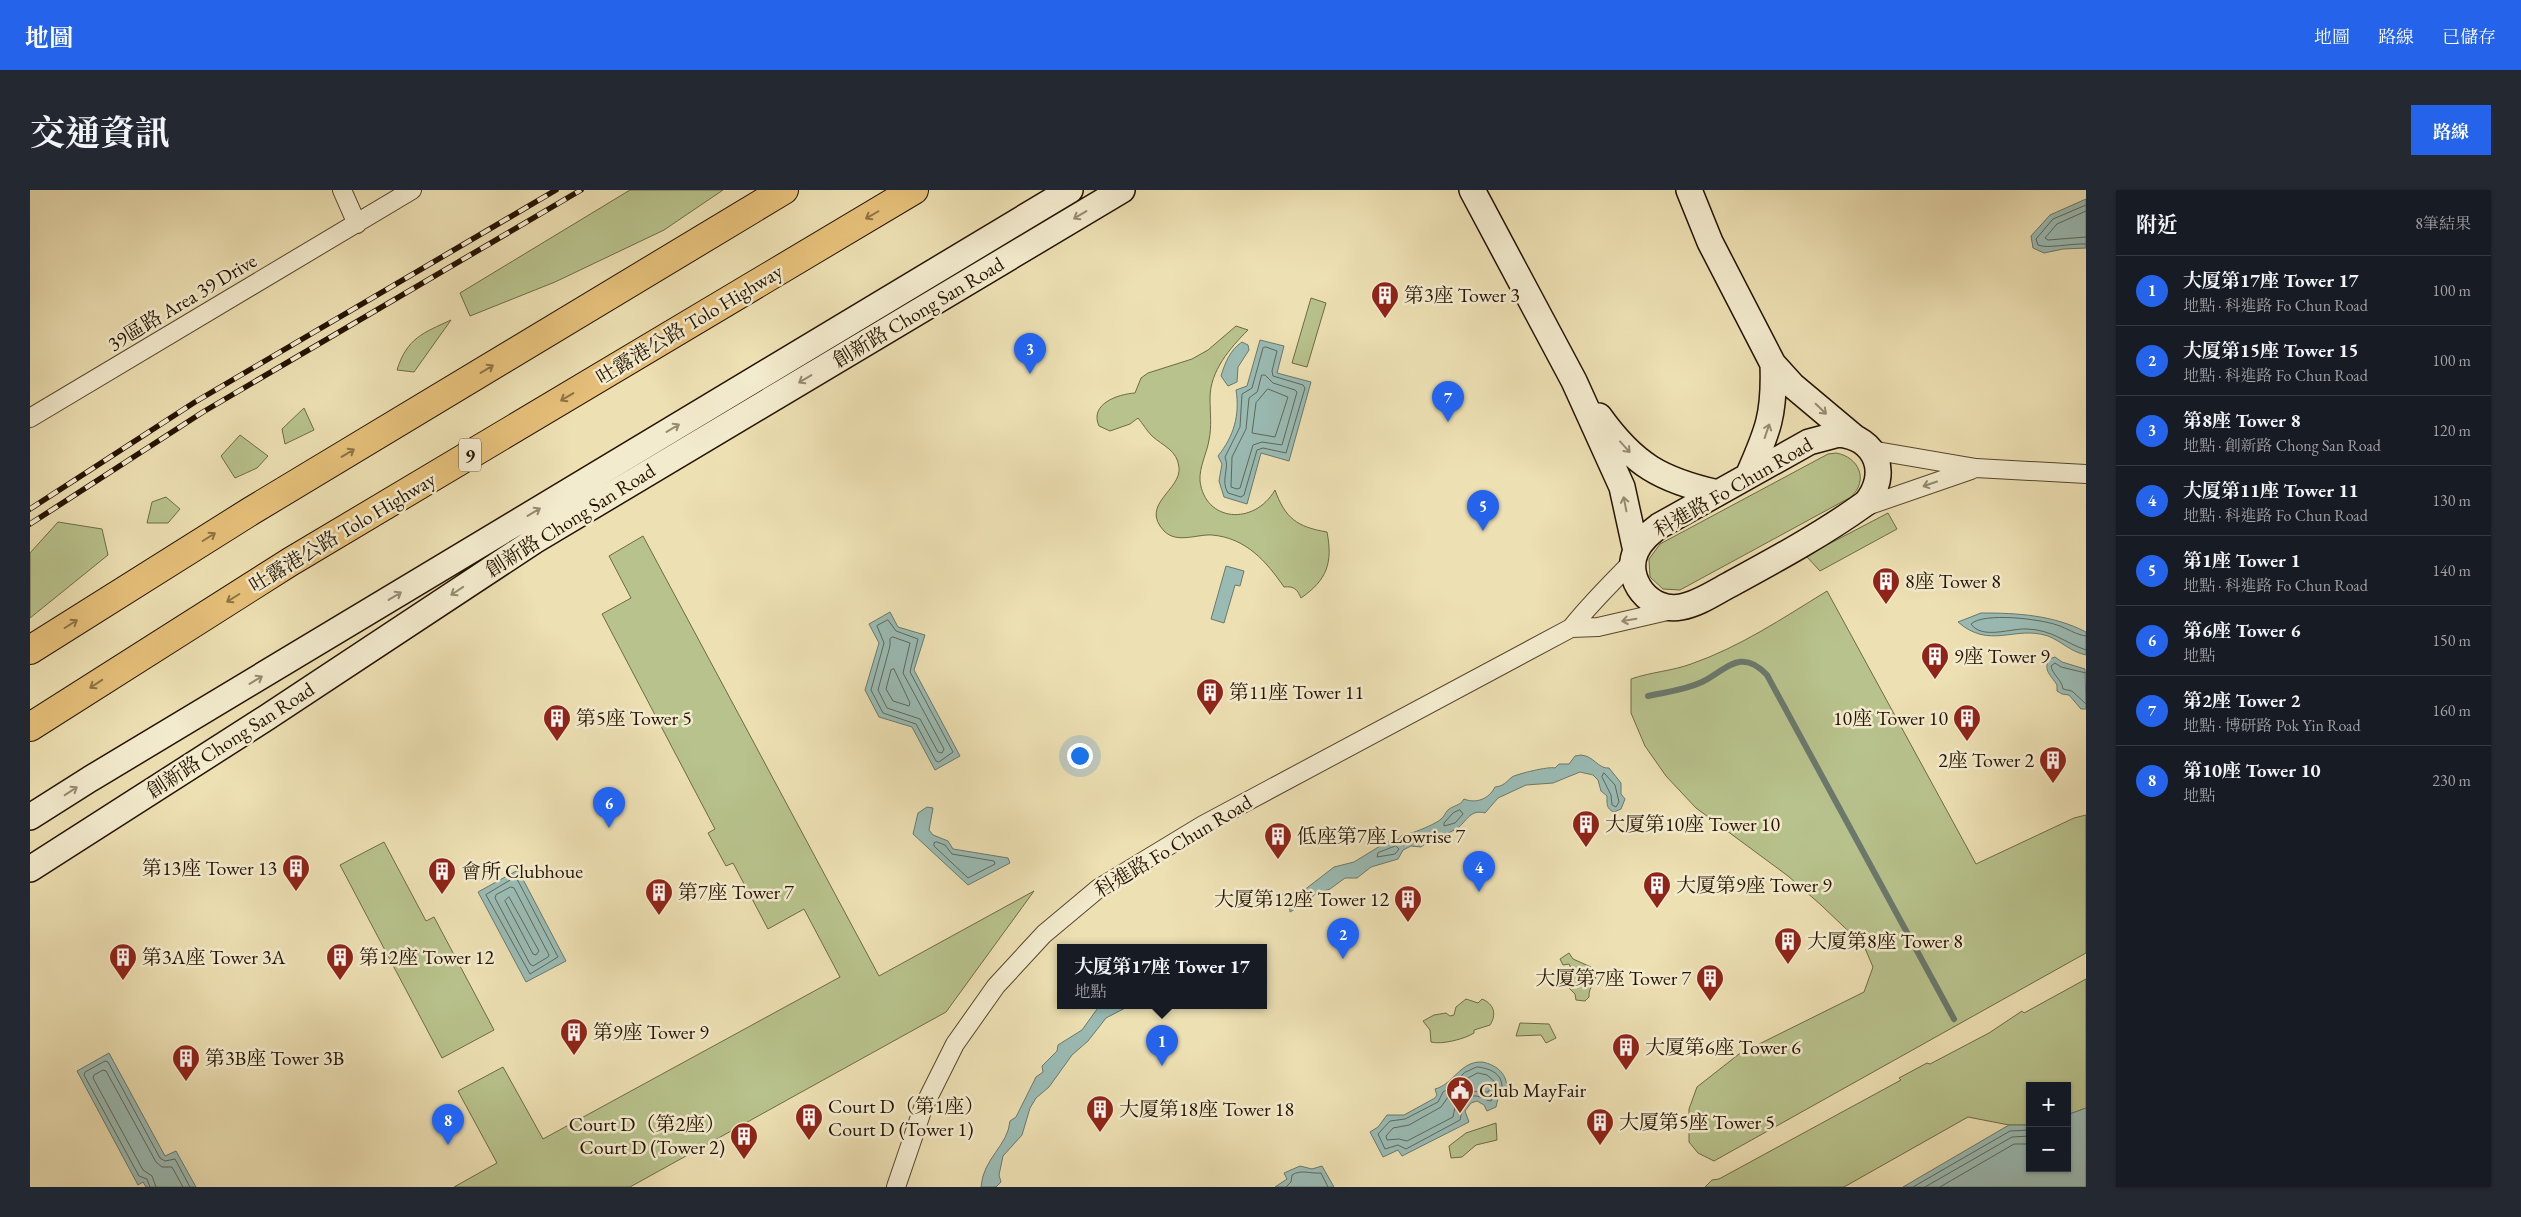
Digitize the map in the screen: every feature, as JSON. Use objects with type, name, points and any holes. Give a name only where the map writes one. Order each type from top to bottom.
[{"type":"highway","points":[[30,650],[251,511],[784,190]]},
{"type":"highway","name":"吐露港公路 Tolo Highway","points":[[30,727],[290,562],[914,190]]},
{"type":"main road","name":"創新路 Chong San Road","points":[[30,817],[98,774],[1070,190]]},
{"type":"main road","name":"創新路 Chong San Road","points":[[30,869],[266,718],[534,541],[1122,190]]},
{"type":"main road","points":[[1472,190],[1574,381],[1622,486],[1635,556]]},
{"type":"main road","points":[[1688,190],[1710,242],[1773,364],[1792,385],[1863,444]]},
{"type":"main road","points":[[1748,476],[1773,414],[1775,398],[1773,364]]},
{"type":"main road","points":[[1574,381],[1603,422],[1634,458],[1682,485],[1718,493]]},
{"type":"main road","name":"科進路 Fo Chun Road","points":[[1839,434],[1863,444],[1877,463],[1878,479],[1872,496],[1858,509],[1759,569],[1693,604],[1680,608],[1666,608],[1649,599],[1636,582],[1635,556],[1640,543],[1659,526],[1748,476],[1809,442],[1839,434]]},
{"type":"street","points":[[342,190],[357,224]]},
{"type":"street","name":"39區路 Area 39 Drive","points":[[30,418],[410,191]]},
{"type":"street","name":"科進路 Fo Chun Road","points":[[1863,444],[1976,468],[2086,474]]},
{"type":"street","name":"科進路 Fo Chun Road","points":[[1858,509],[1976,468]]},
{"type":"street","name":"科進路 Fo Chun Road","points":[[896,1187],[922,1108],[955,1044],[996,986],[1044,934],[1099,888],[1204,825],[1571,628],[1635,556]]},
{"type":"street","name":"科進路 Fo Chun Road","points":[[1571,628],[1598,627],[1656,615],[1693,604]]},
{"type":"green space","points":[[630,190],[723,190],[664,230],[555,282],[470,316],[460,293]]},
{"type":"green space","points":[[1311,298],[1326,303],[1307,367],[1292,363]]},
{"type":"green space","points":[[451,320],[414,372],[397,370],[406,351],[417,338]]},
{"type":"green space","points":[[1236,326],[1248,330],[1228,352],[1213,379],[1210,398],[1210,435],[1200,481],[1204,495],[1211,505],[1220,511],[1243,514],[1255,510],[1266,502],[1275,490],[1283,508],[1294,520],[1308,527],[1327,532],[1329,553],[1326,570],[1317,584],[1301,598],[1295,589],[1284,587],[1270,568],[1254,552],[1235,541],[1212,535],[1181,538],[1169,535],[1164,531],[1156,513],[1163,497],[1178,475],[1178,461],[1169,449],[1152,436],[1138,418],[1130,424],[1110,431],[1099,426],[1097,418],[1098,412],[1107,402],[1121,395],[1135,393],[1141,378],[1148,373],[1192,359],[1208,350]]},
{"type":"green space","points":[[304,408],[314,430],[285,444],[282,429]]},
{"type":"green space","points":[[240,435],[268,456],[257,468],[235,478],[221,456]]},
{"type":"green space","points":[[1836,453],[1851,459],[1859,470],[1859,484],[1851,497],[1680,590],[1663,589],[1650,577],[1649,559],[1660,544],[1828,454]]},
{"type":"green space","points":[[166,497],[180,509],[168,523],[147,523],[152,502]]},
{"type":"green space","points":[[1888,513],[1897,529],[1820,571],[1806,556]]},
{"type":"green space","points":[[58,522],[102,529],[108,555],[30,618],[30,553]]},
{"type":"green space","points":[[643,536],[879,976],[1034,891],[946,1012],[630,1187],[454,1187],[497,1163],[458,1091],[503,1067],[543,1139],[840,977],[804,909],[768,929],[733,863],[726,866],[708,833],[715,829],[602,614],[631,598],[609,556]]},
{"type":"green space","points":[[1827,591],[1976,864],[2074,818],[2086,815],[2086,953],[1714,1161],[1698,1153],[1689,1142],[1689,1109],[1697,1087],[1739,1054],[1864,992],[1873,967],[1864,946],[1821,905],[1788,876],[1696,808],[1666,776],[1645,746],[1631,713],[1631,679],[1684,666],[1727,649]]},
{"type":"green space","points":[[384,842],[426,921],[434,917],[494,1030],[442,1058],[340,865]]},
{"type":"green space","points":[[1569,953],[1573,959],[1596,971],[1596,978],[1589,997],[1585,1001],[1576,1000],[1575,994],[1566,985],[1566,978],[1571,968],[1569,964],[1563,965],[1560,959]]},
{"type":"green space","points":[[2086,979],[2086,1108],[2071,1114],[2071,1082],[2026,1082],[2026,1125],[2009,1125],[1968,1117],[1844,1187],[1705,1187],[1712,1180],[1719,1179],[1901,1080],[1899,1078],[1989,1033],[2022,1011],[2024,1013]]},
{"type":"green space","points":[[1466,999],[1478,1003],[1482,999],[1492,1007],[1494,1013],[1490,1025],[1474,1030],[1474,1033],[1459,1039],[1441,1043],[1431,1042],[1430,1030],[1423,1021],[1434,1015],[1446,1013],[1450,1016],[1454,1015],[1456,1007]]},
{"type":"green space","points":[[1520,1023],[1549,1024],[1556,1038],[1546,1043],[1541,1035],[1516,1036]]},
{"type":"green space","points":[[1496,1123],[1497,1140],[1476,1145],[1462,1157],[1451,1158],[1449,1146],[1466,1133]]},
{"type":"water","points":[[2086,199],[2086,248],[2063,249],[2044,253],[2033,248],[2031,236],[2050,215]]},
{"type":"water","points":[[1260,340],[1284,346],[1277,373],[1311,382],[1289,461],[1261,453],[1247,504],[1224,497],[1219,481],[1222,464],[1218,456],[1232,433],[1237,408],[1236,390],[1247,386]]},
{"type":"water","points":[[1242,342],[1248,345],[1249,350],[1238,367],[1237,382],[1228,386],[1221,376],[1231,353]]},
{"type":"water","points":[[1226,566],[1244,571],[1240,586],[1235,585],[1224,623],[1211,619]]},
{"type":"water","points":[[890,612],[898,627],[925,635],[914,670],[960,756],[935,770],[912,727],[879,717],[865,690],[879,643],[869,624]]},
{"type":"water","points":[[1981,613],[2035,616],[2074,626],[2086,632],[2086,655],[2048,636],[2025,633],[1992,636],[1970,630],[1958,622]]},
{"type":"water","points":[[2055,657],[2062,662],[2085,669],[2086,709],[2081,709],[2069,695],[2057,691],[2057,685],[2047,670],[2049,659]]},
{"type":"water","points":[[1581,755],[1602,767],[1609,768],[1621,783],[1621,794],[1625,799],[1621,809],[1614,812],[1610,809],[1607,796],[1601,791],[1598,780],[1593,775],[1580,772],[1553,783],[1526,785],[1498,798],[1485,813],[1473,814],[1459,827],[1421,847],[1411,846],[1403,850],[1398,859],[1371,867],[1357,878],[1345,878],[1330,889],[1314,895],[1308,902],[1290,912],[1289,902],[1282,894],[1303,891],[1334,867],[1354,862],[1385,843],[1434,824],[1448,810],[1461,803],[1464,799],[1478,801],[1489,795],[1495,787],[1503,785],[1512,777],[1546,768],[1555,768],[1559,764],[1569,764],[1575,756]]},
{"type":"water","points":[[927,807],[933,808],[929,830],[933,835],[948,841],[953,849],[1008,858],[1010,863],[968,885],[913,834],[918,813]]},
{"type":"water","points":[[518,870],[566,961],[526,982],[478,892]]},
{"type":"water","points":[[1097,1009],[1123,1009],[1106,1018],[1088,1041],[1072,1055],[1049,1087],[1036,1098],[1030,1108],[1022,1135],[1003,1156],[999,1175],[1001,1182],[996,1187],[981,1187],[986,1168],[1005,1138],[1010,1121],[1016,1117],[1036,1077],[1043,1072],[1042,1066],[1057,1051],[1058,1045],[1082,1030]]},
{"type":"water","points":[[109,1053],[165,1156],[176,1151],[196,1187],[146,1187],[143,1182],[138,1185],[77,1071]]},
{"type":"water","points":[[1482,1062],[1497,1068],[1506,1080],[1507,1091],[1498,1098],[1496,1107],[1487,1111],[1484,1105],[1477,1101],[1471,1103],[1465,1111],[1469,1122],[1402,1156],[1398,1150],[1383,1157],[1370,1132],[1378,1127],[1387,1115],[1404,1115],[1435,1098],[1437,1095],[1435,1089],[1447,1083],[1468,1065]]},
{"type":"water","points":[[2086,1108],[2086,1187],[1903,1187],[2009,1125],[2026,1125],[2026,1172],[2071,1172],[2071,1114]]},
{"type":"water","points":[[1300,1166],[1312,1169],[1322,1166],[1334,1187],[1275,1187],[1287,1179],[1284,1173]]},
{"type":"waterway","points":[[1648,696],[1696,685],[1726,667],[1741,662],[1758,667],[1767,675],[1954,1019]]},
{"type":"railway","points":[[30,509],[195,402],[556,190]]},
{"type":"railway","points":[[30,524],[203,412],[581,190]]},
{"type":"place","name":"第3座 Tower 3","points":[[1385,319]]},
{"type":"place","name":"第8座 Tower 8","points":[[1030,374]]},
{"type":"place","name":"第2座 Tower 2","points":[[1448,422]]},
{"type":"place","name":"第1座 Tower 1","points":[[1483,531]]},
{"type":"place","name":"8座 Tower 8","points":[[1886,605]]},
{"type":"place","name":"9座 Tower 9","points":[[1935,680]]},
{"type":"place","name":"第11座 Tower 11","points":[[1210,716]]},
{"type":"place","name":"第5座 Tower 5","points":[[557,742]]},
{"type":"place","name":"10座 Tower 10","points":[[1967,742]]},
{"type":"place","name":"2座 Tower 2","points":[[2053,784]]},
{"type":"place","name":"第6座 Tower 6","points":[[609,828]]},
{"type":"place","name":"大厦第10座 Tower 10","points":[[1586,848]]},
{"type":"place","name":"低座第7座 Lowrise 7","points":[[1278,860]]},
{"type":"place","name":"第13座 Tower 13","points":[[296,892]]},
{"type":"place","name":"大厦第11座 Tower 11","points":[[1479,892]]},
{"type":"place","name":"會所 Clubhoue","points":[[442,895]]},
{"type":"place","name":"大厦第9座 Tower 9","points":[[1657,909]]},
{"type":"place","name":"第7座 Tower 7","points":[[659,916]]},
{"type":"place","name":"大厦第12座 Tower 12","points":[[1408,923]]},
{"type":"place","name":"大厦第15座 Tower 15","points":[[1343,959]]},
{"type":"place","name":"大厦第8座 Tower 8","points":[[1788,965]]},
{"type":"place","name":"第3A座 Tower 3A","points":[[123,981]]},
{"type":"place","name":"第12座 Tower 12","points":[[340,981]]},
{"type":"place","name":"大厦第7座 Tower 7","points":[[1710,1002]]},
{"type":"place","name":"第9座 Tower 9","points":[[574,1056]]},
{"type":"place","name":"大厦第17座 Tower 17","points":[[1162,1066]]},
{"type":"place","name":"大厦第6座 Tower 6","points":[[1626,1071]]},
{"type":"place","name":"第3B座 Tower 3B","points":[[186,1082]]},
{"type":"place","name":"Club MayFair","points":[[1460,1114]]},
{"type":"place","name":"大厦第18座 Tower 18","points":[[1100,1133]]},
{"type":"place","name":"Court D（第1座） Court D (Tower 1)","points":[[809,1141]]},
{"type":"place","name":"第10座 Tower 10","points":[[448,1145]]},
{"type":"place","name":"大厦第5座 Tower 5","points":[[1600,1146]]},
{"type":"place","name":"Court D（第2座） Court D (Tower 2)","points":[[744,1160]]}]
